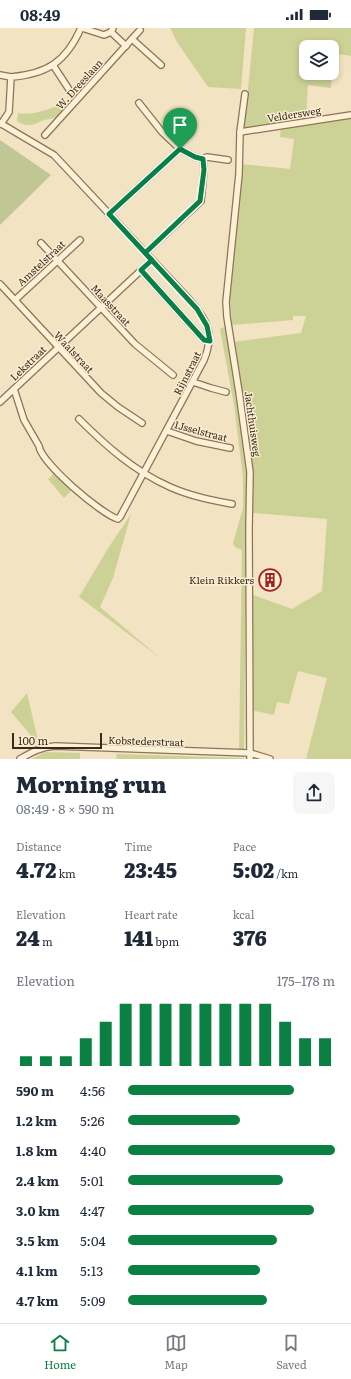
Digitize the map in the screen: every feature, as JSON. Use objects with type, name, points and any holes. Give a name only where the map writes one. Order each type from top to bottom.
[{"type":"street","points":[[0,75],[28,75],[46,69],[66,53],[81,28],[104,35],[112,30],[126,46]]},
{"type":"street","name":"W. Dreeslaan","points":[[45,135],[140,30]]},
{"type":"street","points":[[132,39],[161,65]]},
{"type":"street","points":[[52,65],[70,91]]},
{"type":"street","points":[[11,76],[9,112],[1,123],[54,155],[197,309],[207,326],[210,341],[204,340],[141,270]]},
{"type":"street","name":"Jachthuisweg","points":[[245,94],[240,132],[239,174],[226,302],[250,472],[250,756]]},
{"type":"street","points":[[139,103],[162,132],[180,149],[195,157],[203,159],[207,157],[228,160]]},
{"type":"street","name":"Veldersweg","points":[[240,132],[351,115]]},
{"type":"street","points":[[109,214],[180,149]]},
{"type":"street","points":[[145,253],[200,201],[204,170],[203,159]]},
{"type":"street","name":"Amstelstraat","points":[[15,300],[80,240]]},
{"type":"street","name":"Maasstraat","points":[[41,243],[135,344],[173,375]]},
{"type":"street","name":"Lekstraat","points":[[122,513],[118,519],[108,514],[70,486],[50,464],[39,450],[39,446],[24,420],[14,389],[152,260]]},
{"type":"street","name":"Waalstraat","points":[[0,284],[105,397],[142,423]]},
{"type":"street","name":"Rijnstraat","points":[[122,513],[193,382],[204,360],[210,341]]},
{"type":"street","points":[[193,382],[226,392]]},
{"type":"street","points":[[0,402],[14,389]]},
{"type":"street","points":[[79,419],[104,444],[143,474],[170,488],[202,498],[232,504]]},
{"type":"street","name":"IJsselstraat","points":[[167,431],[230,448]]},
{"type":"street","name":"Kobstederstraat","points":[[20,759],[34,750],[43,747],[55,746],[250,756],[270,759]]},
{"type":"green space","points":[[170,28],[246,28],[241,89],[208,87],[177,42]]},
{"type":"green space","points":[[254,28],[351,28],[351,56],[339,54],[339,40],[299,40],[299,80],[332,80],[331,88],[308,85],[306,120],[244,129]]},
{"type":"green space","points":[[66,101],[69,103],[60,114],[54,118],[30,125],[17,121],[18,113],[27,114],[40,112]]},
{"type":"green space","points":[[351,117],[351,759],[306,759],[327,678],[298,671],[289,704],[277,702],[274,715],[251,710],[253,595],[292,609],[322,591],[327,519],[253,513],[252,458],[234,342],[301,333],[306,316],[293,316],[293,320],[232,325],[230,298],[241,164],[290,169],[294,139],[280,137],[281,127]]},
{"type":"green space","points":[[0,140],[51,175],[0,225]]},
{"type":"green space","points":[[226,326],[247,471],[244,752],[239,751],[242,550],[235,547],[233,543],[243,508],[243,477],[234,405],[220,329]]},
{"type":"green space","points":[[55,473],[72,490],[64,498],[48,479]]},
{"type":"green space","points":[[131,514],[113,578],[100,607],[159,657],[79,597],[107,550]]},
{"type":"green space","points":[[27,693],[39,745],[11,712]]},
{"type":"green space","points":[[45,752],[80,753],[80,759],[32,759]]},
{"type":"green space","points":[[117,754],[244,758],[244,759],[116,759]]},
{"type":"place","name":"Klein Rikkers","points":[[270,580]]},
{"type":"route","points":[[180,149],[109,214],[152,260],[186,296],[197,309],[207,326],[210,341],[204,340],[141,270],[152,260],[145,253],[194,208],[201,198],[204,170],[203,159],[195,157],[180,149]]}]
